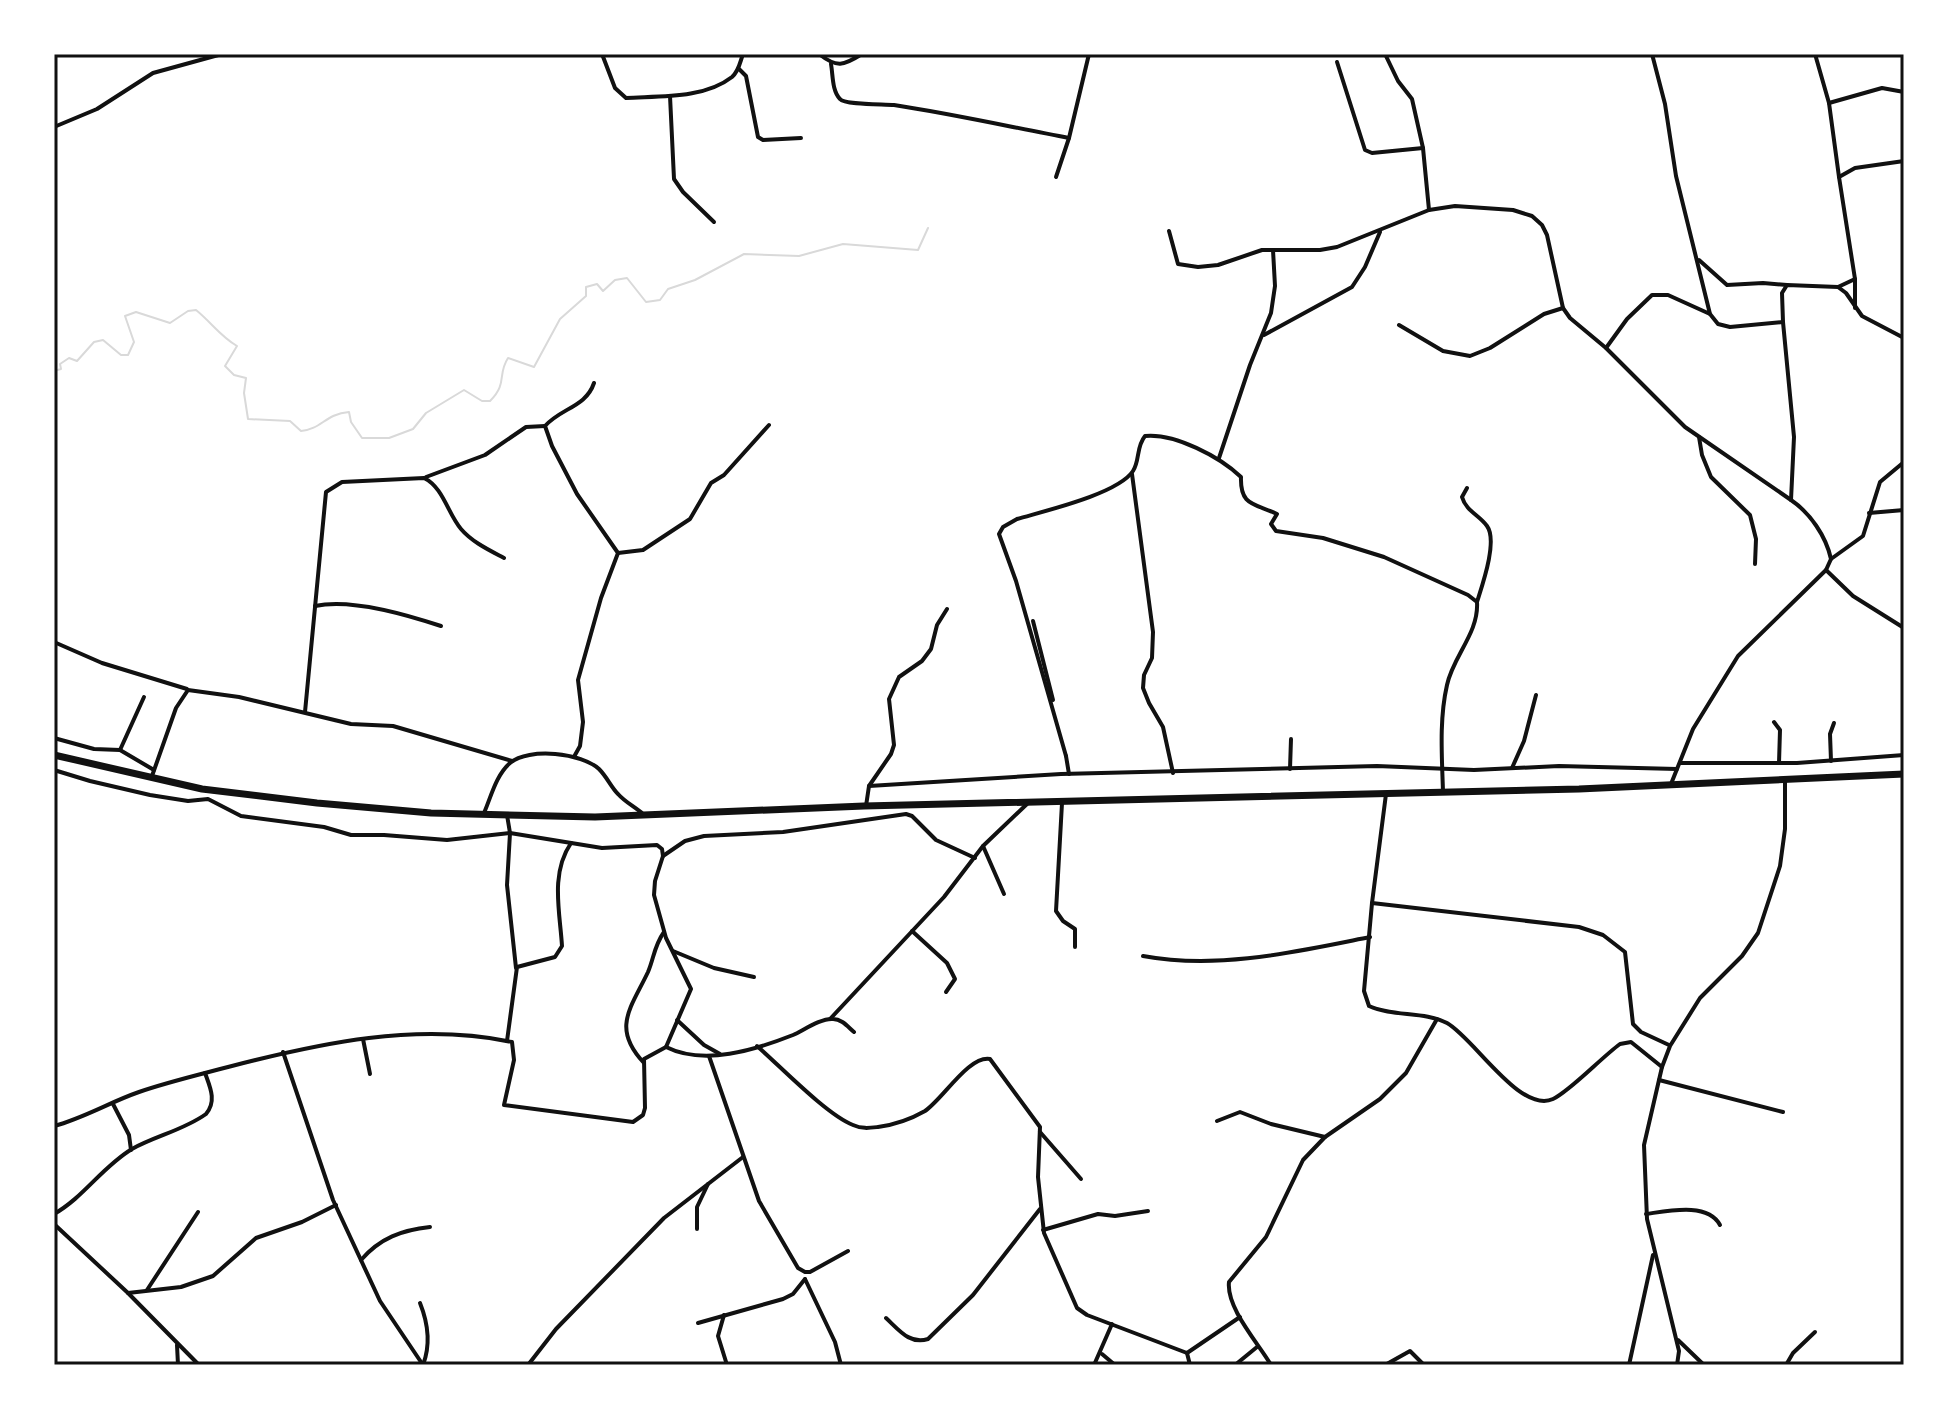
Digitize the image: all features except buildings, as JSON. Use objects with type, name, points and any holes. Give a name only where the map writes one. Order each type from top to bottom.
[{"type":"highway","points":[[54,755],[152,774],[202,789],[317,803],[484,815],[645,815],[866,806],[1386,794],[1904,774]]},
{"type":"street","points":[[54,127],[97,109],[153,73],[222,54]]},
{"type":"street","points":[[602,54],[615,88],[626,98],[670,96],[721,82],[739,69],[743,54]]},
{"type":"street","points":[[819,54],[831,64],[834,87],[839,98],[846,103],[872,102],[945,112],[1069,138]]},
{"type":"street","points":[[831,64],[850,61],[862,54]]},
{"type":"street","points":[[1056,177],[1069,138],[1089,54]]},
{"type":"street","points":[[1385,54],[1398,81],[1412,99],[1423,148],[1429,210]]},
{"type":"street","points":[[1652,54],[1665,104],[1676,176],[1710,314],[1718,324],[1730,327],[1783,322]]},
{"type":"street","points":[[1815,54],[1829,103],[1855,279],[1855,308]]},
{"type":"street","points":[[1337,62],[1365,150],[1372,153],[1423,148]]},
{"type":"street","points":[[739,69],[746,76],[758,137],[763,140],[801,138]]},
{"type":"street","points":[[1829,103],[1882,88],[1904,92]]},
{"type":"street","points":[[670,96],[674,179],[714,222]]},
{"type":"street","points":[[1839,177],[1855,168],[1904,161]]},
{"type":"street","points":[[1169,231],[1178,264],[1198,267],[1218,265],[1262,250],[1328,249],[1429,210],[1455,206],[1513,210],[1532,216],[1547,235],[1563,308],[1570,318],[1606,348],[1668,412],[1699,437],[1803,508],[1824,539],[1831,559]]},
{"type":"street","points":[[1264,335],[1352,287],[1365,267],[1381,229]]},
{"type":"street","points":[[1219,458],[1250,365],[1264,335],[1275,286],[1273,250]]},
{"type":"street","points":[[1698,258],[1727,285],[1838,287],[1855,279]]},
{"type":"street","points":[[1787,285],[1782,293],[1794,437],[1791,500]]},
{"type":"street","points":[[1838,287],[1862,316],[1904,338]]},
{"type":"street","points":[[1606,348],[1627,319],[1652,295],[1668,295],[1710,314]]},
{"type":"street","points":[[1399,325],[1443,351],[1470,356],[1490,348],[1544,314],[1563,308]]},
{"type":"street","points":[[305,712],[326,492],[342,482],[424,478],[485,455],[526,427],[545,426],[583,401],[594,383]]},
{"type":"street","points":[[618,553],[643,550],[690,519],[711,483],[724,475],[769,425]]},
{"type":"street","points":[[545,426],[577,494],[618,553]]},
{"type":"street","points":[[1173,773],[1163,727],[1143,688],[1144,675],[1152,658],[1153,632],[1132,474],[1139,445],[1145,436],[1173,440],[1219,458],[1241,477],[1240,489],[1246,500],[1277,514],[1271,524],[1276,531],[1323,538],[1384,557],[1477,602]]},
{"type":"street","points":[[1699,437],[1711,477],[1750,515],[1756,539],[1755,564]]},
{"type":"street","points":[[1671,784],[1693,729],[1738,656],[1826,570],[1831,559],[1863,536],[1880,482],[1904,462]]},
{"type":"street","points":[[1066,756],[1016,581],[999,534],[1009,523],[1120,484],[1132,474]]},
{"type":"street","points":[[424,478],[436,487],[461,530],[504,558]]},
{"type":"street","points":[[1443,792],[1442,719],[1447,684],[1455,659],[1469,637],[1474,622],[1491,534],[1465,505],[1462,497],[1467,488]]},
{"type":"street","points":[[1869,513],[1904,510]]},
{"type":"street","points":[[575,755],[580,746],[583,722],[578,680],[601,598],[618,553]]},
{"type":"street","points":[[1826,570],[1853,596],[1904,628]]},
{"type":"street","points":[[315,606],[338,604],[391,611],[441,626]]},
{"type":"street","points":[[866,806],[869,786],[894,745],[889,699],[899,677],[922,661],[931,649],[937,625],[947,609]]},
{"type":"street","points":[[1033,621],[1050,679],[1069,774]]},
{"type":"street","points":[[54,642],[102,663],[188,690],[239,697],[351,724],[393,726],[512,761],[539,755],[575,755],[598,768],[616,793],[645,815]]},
{"type":"street","points":[[54,738],[94,749],[120,750],[152,774],[176,708],[188,690]]},
{"type":"street","points":[[1512,768],[1524,741],[1536,695]]},
{"type":"street","points":[[120,750],[144,697]]},
{"type":"street","points":[[1774,722],[1780,730],[1779,763]]},
{"type":"street","points":[[1831,761],[1830,734],[1834,723]]},
{"type":"street","points":[[1290,769],[1291,739]]},
{"type":"street","points":[[1680,763],[1779,763],[1904,755]]},
{"type":"street","points":[[484,815],[503,771],[512,761]]},
{"type":"street","points":[[869,786],[1069,774],[1377,766],[1677,769]]},
{"type":"street","points":[[54,770],[150,795],[188,801],[208,799],[241,816],[324,827],[343,834],[447,840],[510,833],[602,848],[657,845],[662,849],[663,856],[653,888],[664,932],[691,989],[666,1047],[647,1057],[644,1063],[645,1108],[643,1115],[633,1122],[507,1106],[503,1103],[515,1051],[512,1042],[427,1033],[363,1039],[283,1052],[137,1093],[54,1126]]},
{"type":"street","points":[[1677,1365],[1679,1351],[1646,1214],[1644,1145],[1662,1067],[1670,1046],[1700,998],[1742,956],[1758,933],[1780,866],[1785,829],[1785,780]]},
{"type":"street","points":[[1386,794],[1364,991],[1369,1006],[1437,1019],[1458,1031],[1506,1079],[1533,1100],[1542,1103],[1560,1095],[1620,1044],[1631,1042],[1662,1067]]},
{"type":"street","points":[[1062,803],[1056,911],[1063,921],[1075,929],[1075,947]]},
{"type":"street","points":[[666,1047],[689,1056],[722,1055],[789,1036],[830,1019],[912,931],[983,846],[1027,804]]},
{"type":"street","points":[[663,856],[685,841],[704,836],[783,832],[906,814],[912,816],[936,840],[975,858]]},
{"type":"street","points":[[507,815],[510,833],[507,885],[516,970],[507,1041]]},
{"type":"street","points":[[516,970],[520,964],[555,957],[562,946],[558,888],[562,856],[571,843]]},
{"type":"street","points":[[983,846],[1004,894]]},
{"type":"street","points":[[1372,903],[1579,927],[1603,935],[1625,952],[1633,1024],[1641,1032],[1670,1046]]},
{"type":"street","points":[[912,931],[951,967],[955,979],[946,992]]},
{"type":"street","points":[[644,1063],[631,1049],[624,1028],[629,1010],[651,965],[655,945],[664,932]]},
{"type":"street","points":[[1143,956],[1192,961],[1243,959],[1370,937]]},
{"type":"street","points":[[672,951],[714,968],[754,977]]},
{"type":"street","points":[[830,1019],[839,1020],[854,1032]]},
{"type":"street","points":[[1271,1365],[1240,1317],[1228,1291],[1229,1282],[1266,1237],[1303,1160],[1325,1137],[1380,1099],[1406,1073],[1437,1019]]},
{"type":"street","points":[[676,1020],[704,1045],[722,1055]]},
{"type":"street","points":[[363,1039],[370,1074]]},
{"type":"street","points":[[757,1046],[843,1120],[866,1128],[888,1126],[927,1109],[980,1059],[994,1062],[1038,1123],[1043,1230],[1075,1305],[1087,1315],[1187,1353]]},
{"type":"street","points":[[283,1052],[336,1205],[380,1301],[423,1365]]},
{"type":"street","points":[[709,1056],[762,1208],[802,1271],[835,1342],[841,1365]]},
{"type":"street","points":[[54,1214],[71,1204],[131,1150],[206,1114],[211,1108],[212,1094],[205,1073]]},
{"type":"street","points":[[1659,1080],[1783,1112]]},
{"type":"street","points":[[113,1104],[129,1135],[131,1150]]},
{"type":"street","points":[[1217,1121],[1240,1112],[1271,1124],[1325,1137]]},
{"type":"street","points":[[1040,1132],[1081,1179]]},
{"type":"street","points":[[528,1365],[556,1329],[664,1218],[743,1157]]},
{"type":"street","points":[[697,1229],[697,1207],[709,1182]]},
{"type":"street","points":[[128,1293],[181,1287],[213,1276],[256,1238],[302,1222],[336,1205]]},
{"type":"street","points":[[886,1318],[911,1339],[919,1342],[928,1339],[973,1295],[1040,1209]]},
{"type":"street","points":[[1043,1230],[1098,1214],[1115,1216],[1148,1211]]},
{"type":"street","points":[[1646,1214],[1703,1211],[1712,1214],[1720,1225]]},
{"type":"street","points":[[145,1292],[198,1212]]},
{"type":"street","points":[[54,1224],[199,1365]]},
{"type":"street","points":[[361,1260],[391,1235],[430,1227]]},
{"type":"street","points":[[802,1271],[810,1272],[848,1251]]},
{"type":"street","points":[[1629,1365],[1653,1253]]},
{"type":"street","points":[[698,1323],[783,1299],[793,1294],[805,1279]]},
{"type":"street","points":[[420,1303],[428,1326],[423,1365]]},
{"type":"street","points":[[724,1315],[718,1336],[727,1365]]},
{"type":"street","points":[[1187,1353],[1240,1317]]},
{"type":"street","points":[[1094,1365],[1112,1324]]},
{"type":"street","points":[[1786,1365],[1793,1353],[1815,1332]]},
{"type":"street","points":[[1676,1338],[1704,1365]]},
{"type":"street","points":[[177,1345],[178,1365]]},
{"type":"street","points":[[1235,1365],[1257,1347]]},
{"type":"street","points":[[1385,1365],[1410,1351],[1424,1365]]},
{"type":"street","points":[[1101,1353],[1115,1365]]},
{"type":"street","points":[[1187,1353],[1190,1365]]},
{"type":"waterway","points":[[54,371],[61,369],[60,364],[69,358],[77,361],[94,342],[103,340],[121,355],[128,355],[134,342],[125,316],[136,312],[170,323],[188,311],[196,310],[237,346],[225,366],[234,375],[246,378],[244,393],[248,419],[290,421],[301,431],[349,412],[351,422],[362,438],[389,438],[413,429],[426,413],[464,390],[482,401],[490,401],[499,389],[508,358],[534,367],[560,319],[586,296],[586,287],[597,284],[603,291],[615,280],[627,278],[646,302],[660,300],[668,289],[695,280],[744,254],[799,256],[843,244],[918,250],[928,228]]}]
